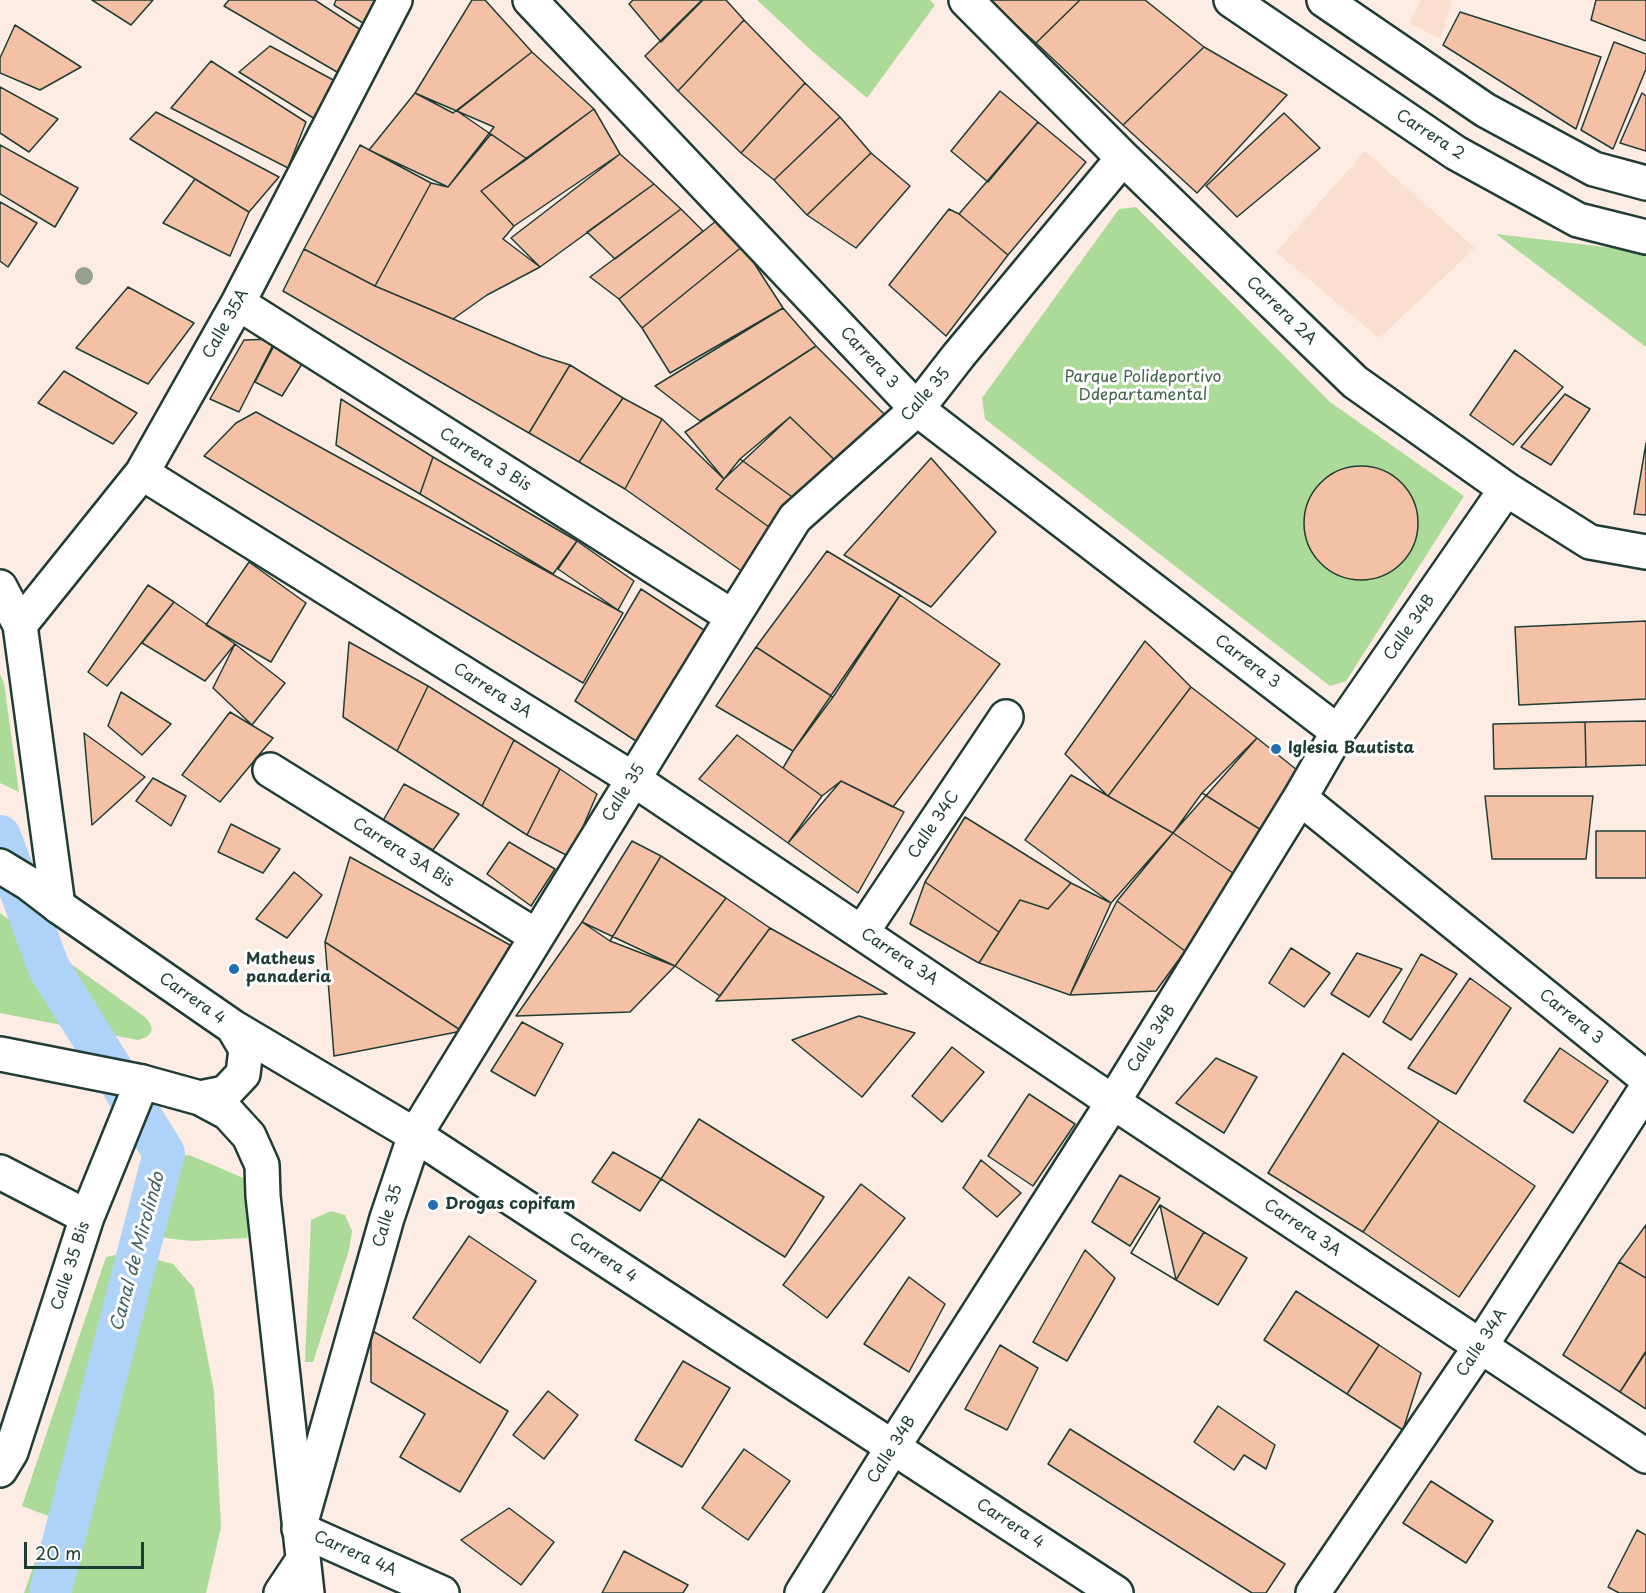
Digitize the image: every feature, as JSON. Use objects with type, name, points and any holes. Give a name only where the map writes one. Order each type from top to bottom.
[{"type":"street","name":"Calle 35A","points":[[20,625],[142,473],[238,303],[395,0]]},
{"type":"street","name":"Carrera 3","points":[[530,0],[917,409],[1338,732]]},
{"type":"street","name":"Carrera 2A","points":[[966,0],[1123,158],[1355,382],[1506,489],[1590,542],[1646,552]]},
{"type":"street","name":"Carrera 2","points":[[1231,0],[1456,153],[1578,220],[1646,237]]},
{"type":"street","points":[[1324,0],[1485,110],[1594,169],[1646,183]]},
{"type":"street","name":"Calle 35","points":[[301,1577],[387,1218],[415,1135],[795,518],[917,409],[1123,158]]},
{"type":"street","name":"Carrera 3 Bis","points":[[238,303],[733,617]]},
{"type":"street","name":"Carrera 3A","points":[[142,473],[633,779],[1113,1102],[1646,1456]]},
{"type":"street","name":"Calle 34B","points":[[802,1593],[1113,1102],[1300,798],[1338,732],[1506,489]]},
{"type":"street","points":[[0,587],[20,625],[58,906]]},
{"type":"street","name":"Calle 34C","points":[[861,932],[1006,717]]},
{"type":"street","name":"Carrera 3A Bis","points":[[270,770],[536,936]]},
{"type":"street","name":"Carrera 3","points":[[1300,798],[1646,1078]]},
{"type":"street","name":"Carrera 4","points":[[0,866],[28,883],[233,1027],[415,1135],[1116,1593]]},
{"type":"street","points":[[200,1098],[225,1092],[243,1074],[246,1049],[233,1027]]},
{"type":"street","points":[[0,1054],[136,1081],[200,1098],[228,1113],[249,1136],[262,1165],[301,1577]]},
{"type":"street","name":"Calle 35 Bis","points":[[5,1461],[87,1217],[136,1081]]},
{"type":"street","name":"Calle 34A","points":[[1313,1593],[1480,1347],[1646,1089]]},
{"type":"street","points":[[0,1172],[87,1217]]},
{"type":"street","name":"Carrera 4A","points":[[301,1577],[442,1593]]},
{"type":"shaded area","points":[[1421,0],[1452,2],[1440,39],[1409,23]]},
{"type":"shaded area","points":[[1365,151],[1475,248],[1379,338],[1276,252]]},
{"type":"green space","points":[[757,0],[930,0],[935,5],[867,98]]},
{"type":"green space","name":"Parque Polideportivo Ddepartamental","points":[[1136,207],[1330,402],[1464,496],[1346,681],[1330,686],[985,419],[982,398],[1119,209]]},
{"type":"green space","points":[[1496,234],[1646,252],[1646,347]]},
{"type":"green space","points":[[0,674],[4,683],[19,792],[0,783]]},
{"type":"green space","points":[[0,913],[145,1017],[152,1028],[150,1034],[138,1040],[0,1013]]},
{"type":"green space","points":[[189,1155],[246,1179],[255,1207],[247,1238],[191,1241],[125,1233],[152,1200],[155,1157]]},
{"type":"green space","points":[[331,1211],[345,1215],[352,1231],[349,1250],[313,1362],[305,1362],[311,1220]]},
{"type":"green space","points":[[128,1252],[173,1264],[194,1288],[214,1391],[221,1527],[206,1593],[24,1593],[51,1517],[22,1506],[106,1257]]},
{"type":"building","points":[[92,0],[153,0],[131,25]]},
{"type":"building","points":[[229,0],[315,0],[364,32],[337,72],[224,6]]},
{"type":"building","points":[[336,0],[384,0],[371,28],[334,5]]},
{"type":"building","points":[[472,0],[485,0],[532,52],[453,113],[415,93]]},
{"type":"building","points":[[633,0],[703,0],[661,42],[629,4]]},
{"type":"building","points":[[702,0],[726,0],[744,20],[678,91],[645,56]]},
{"type":"building","points":[[988,0],[1080,0],[1036,43]]},
{"type":"building","points":[[1080,0],[1145,0],[1204,47],[1123,125],[1036,43]]},
{"type":"building","points":[[1596,0],[1646,0],[1646,41],[1591,20]]},
{"type":"building","points":[[1460,12],[1601,57],[1576,129],[1443,45]]},
{"type":"building","points":[[744,20],[805,83],[741,153],[678,91]]},
{"type":"building","points":[[15,25],[81,67],[40,90],[0,73],[0,58]]},
{"type":"building","points":[[1614,42],[1646,54],[1646,69],[1613,149],[1581,130]]},
{"type":"building","points":[[270,46],[337,82],[315,119],[239,72]]},
{"type":"building","points":[[1204,47],[1287,95],[1197,193],[1123,125]]},
{"type":"building","points":[[532,52],[594,109],[527,159],[457,111]]},
{"type":"building","points":[[211,61],[306,122],[288,168],[171,108]]},
{"type":"building","points":[[805,83],[840,117],[774,180],[741,153]]},
{"type":"building","points":[[0,87],[58,119],[29,152],[0,133]]},
{"type":"building","points":[[1000,91],[1038,122],[988,182],[951,151]]},
{"type":"building","points":[[415,93],[494,127],[448,187],[369,150]]},
{"type":"building","points":[[1642,93],[1646,96],[1646,151],[1620,143]]},
{"type":"building","points":[[594,109],[620,154],[514,226],[481,191]]},
{"type":"building","points":[[156,112],[279,177],[249,212],[130,139]]},
{"type":"building","points":[[1284,113],[1320,148],[1237,217],[1206,186]]},
{"type":"building","points":[[840,117],[871,153],[807,215],[774,180]]},
{"type":"building","points":[[1038,122],[1086,162],[1008,255],[959,214]]},
{"type":"building","points":[[491,134],[527,159],[481,191],[514,226],[503,239],[540,267],[487,295],[453,319],[375,286],[431,183],[448,187]]},
{"type":"building","points":[[0,145],[78,188],[55,227],[0,194]]},
{"type":"building","points":[[360,145],[431,183],[375,286],[304,249]]},
{"type":"building","points":[[871,153],[910,186],[856,248],[807,215]]},
{"type":"building","points":[[620,154],[654,184],[540,267],[511,238]]},
{"type":"building","points":[[195,179],[249,212],[230,256],[163,223]]},
{"type":"building","points":[[654,184],[681,209],[615,259],[587,232]]},
{"type":"building","points":[[0,202],[37,223],[8,267],[0,261]]},
{"type":"building","points":[[681,209],[703,231],[619,299],[590,277]]},
{"type":"building","points":[[949,209],[959,214],[1008,255],[946,336],[889,285]]},
{"type":"building","points":[[721,217],[743,246],[642,328],[619,299]]},
{"type":"building","points":[[743,246],[783,308],[670,373],[642,328]]},
{"type":"building","points":[[304,249],[375,286],[541,356],[570,365],[529,433],[283,291]]},
{"type":"building","points":[[128,287],[194,323],[148,384],[76,348]]},
{"type":"building","points":[[783,308],[816,346],[700,421],[655,386]]},
{"type":"building","points":[[276,339],[239,412],[210,399],[244,340]]},
{"type":"building","points":[[275,344],[305,359],[282,396],[255,382]]},
{"type":"building","points":[[816,346],[891,421],[843,468],[790,417],[724,479],[685,432]]},
{"type":"building","points":[[1515,350],[1563,387],[1513,445],[1470,415]]},
{"type":"building","points":[[570,365],[623,398],[579,462],[529,433]]},
{"type":"building","points":[[64,371],[137,413],[113,444],[38,403]]},
{"type":"building","points":[[1565,394],[1590,409],[1551,465],[1521,447]]},
{"type":"building","points":[[623,398],[662,419],[625,489],[579,462]]},
{"type":"building","points":[[341,399],[433,457],[420,494],[336,445]]},
{"type":"building","points":[[256,412],[623,613],[583,683],[204,456],[236,423]]},
{"type":"building","points":[[790,417],[843,468],[799,502],[740,459]]},
{"type":"building","points":[[662,419],[724,479],[716,489],[776,532],[750,577],[625,489]]},
{"type":"building","points":[[1646,443],[1646,515],[1634,514]]},
{"type":"building","points":[[433,457],[577,541],[553,574],[420,494]]},
{"type":"building","points":[[931,458],[996,532],[931,607],[844,555]]},
{"type":"building","points":[[740,459],[799,502],[776,532],[716,489]]},
{"type":"building","points":[[1361,466],[1383,470],[1401,483],[1414,501],[1418,523],[1414,545],[1401,563],[1383,576],[1361,580],[1339,576],[1321,563],[1308,545],[1304,523],[1308,501],[1321,483],[1339,470]]},
{"type":"building","points":[[577,541],[634,581],[618,610],[558,569]]},
{"type":"building","points":[[827,551],[900,595],[833,697],[756,647]]},
{"type":"building","points":[[249,562],[306,603],[271,662],[206,625]]},
{"type":"building","points":[[148,585],[174,602],[107,686],[88,672]]},
{"type":"building","points":[[641,589],[707,632],[639,743],[575,701]]},
{"type":"building","points":[[900,595],[1000,664],[893,807],[841,781],[822,796],[783,768]]},
{"type":"building","points":[[174,602],[235,644],[205,681],[142,643]]},
{"type":"building","points":[[1646,621],[1646,699],[1519,705],[1515,627]]},
{"type":"building","points":[[1145,641],[1191,687],[1108,796],[1065,754]]},
{"type":"building","points":[[349,642],[428,686],[397,751],[343,717]]},
{"type":"building","points":[[235,644],[285,683],[252,725],[213,688]]},
{"type":"building","points":[[756,647],[833,697],[793,751],[716,706]]},
{"type":"building","points":[[428,686],[514,740],[482,806],[397,751]]},
{"type":"building","points":[[1191,687],[1257,738],[1173,833],[1108,796]]},
{"type":"building","points":[[121,692],[171,724],[142,755],[108,726]]},
{"type":"building","points":[[230,712],[273,738],[220,802],[182,775]]},
{"type":"building","points":[[1646,721],[1646,765],[1586,767],[1585,722]]},
{"type":"building","points":[[1585,722],[1586,767],[1494,769],[1493,724]]},
{"type":"building","points":[[84,733],[145,777],[92,825]]},
{"type":"building","points":[[737,735],[822,796],[788,843],[699,779]]},
{"type":"building","points":[[1257,738],[1302,774],[1266,833],[1202,793]]},
{"type":"building","points":[[514,740],[560,769],[527,835],[482,806]]},
{"type":"building","points":[[560,769],[597,794],[570,857],[527,835]]},
{"type":"building","points":[[1071,775],[1173,833],[1111,903],[1025,840]]},
{"type":"building","points":[[153,778],[186,796],[171,826],[136,801]]},
{"type":"building","points":[[841,781],[904,812],[858,893],[788,843]]},
{"type":"building","points":[[404,784],[459,814],[433,850],[381,824]]},
{"type":"building","points":[[1202,793],[1266,833],[1242,879],[1173,833]]},
{"type":"building","points":[[1485,796],[1593,796],[1586,859],[1492,859]]},
{"type":"building","points":[[965,817],[1071,883],[1048,909],[1020,900],[999,932],[925,882]]},
{"type":"building","points":[[231,824],[280,849],[263,873],[218,852]]},
{"type":"building","points":[[1596,831],[1646,831],[1646,878],[1596,878]]},
{"type":"building","points":[[1173,833],[1242,879],[1185,951],[1117,901]]},
{"type":"building","points":[[632,841],[661,856],[610,941],[582,922]]},
{"type":"building","points":[[509,842],[555,869],[531,906],[487,874]]},
{"type":"building","points":[[661,856],[726,898],[675,966],[610,941]]},
{"type":"building","points":[[350,857],[510,945],[462,1031],[325,942]]},
{"type":"building","points":[[294,872],[322,895],[287,938],[256,919]]},
{"type":"building","points":[[925,882],[999,932],[979,963],[910,924]]},
{"type":"building","points":[[1071,883],[1111,903],[1070,995],[979,963],[1020,900],[1048,909]]},
{"type":"building","points":[[726,898],[770,928],[720,996],[675,966]]},
{"type":"building","points":[[1117,901],[1185,951],[1156,991],[1070,995]]},
{"type":"building","points":[[582,922],[675,966],[630,1012],[516,1016]]},
{"type":"building","points":[[770,928],[887,994],[716,1001]]},
{"type":"building","points":[[325,942],[462,1031],[334,1056]]},
{"type":"building","points":[[1291,948],[1330,973],[1304,1007],[1269,983]]},
{"type":"building","points":[[1357,953],[1402,969],[1369,1017],[1331,994]]},
{"type":"building","points":[[1421,954],[1457,974],[1411,1040],[1383,1022]]},
{"type":"building","points":[[1470,978],[1511,1008],[1456,1094],[1408,1068]]},
{"type":"building","points":[[859,1016],[915,1033],[862,1097],[792,1040]]},
{"type":"building","points":[[522,1022],[563,1044],[535,1096],[491,1071]]},
{"type":"building","points":[[952,1047],[984,1072],[942,1122],[912,1096]]},
{"type":"building","points":[[1560,1048],[1608,1081],[1573,1133],[1524,1101]]},
{"type":"building","points":[[1343,1053],[1439,1121],[1363,1232],[1268,1173]]},
{"type":"building","points":[[1216,1058],[1257,1077],[1224,1133],[1176,1103]]},
{"type":"building","points":[[1029,1094],[1075,1124],[1033,1186],[988,1156]]},
{"type":"building","points":[[699,1119],[824,1197],[785,1257],[661,1179]]},
{"type":"building","points":[[1439,1121],[1535,1186],[1459,1297],[1363,1232]]},
{"type":"building","points":[[613,1152],[661,1179],[640,1211],[592,1182]]},
{"type":"building","points":[[981,1160],[1021,1193],[997,1217],[963,1188]]},
{"type":"building","points":[[1120,1175],[1160,1198],[1130,1246],[1092,1222]]},
{"type":"building","points":[[861,1184],[905,1218],[827,1318],[783,1285]]},
{"type":"building","points":[[1160,1205],[1176,1280],[1131,1253]]},
{"type":"building","points":[[1160,1205],[1204,1232],[1176,1280],[1131,1253]]},
{"type":"building","points":[[1646,1225],[1646,1278],[1619,1262]]},
{"type":"building","points":[[1204,1232],[1247,1258],[1218,1305],[1176,1280]]},
{"type":"building","points":[[469,1236],[536,1281],[480,1363],[413,1318]]},
{"type":"building","points":[[1085,1250],[1115,1278],[1067,1361],[1033,1342]]},
{"type":"building","points":[[1619,1262],[1646,1278],[1646,1351],[1620,1392],[1563,1355]]},
{"type":"building","points":[[909,1277],[945,1304],[909,1372],[864,1344]]},
{"type":"building","points":[[1296,1291],[1379,1345],[1347,1394],[1264,1340]]},
{"type":"building","points":[[371,1330],[508,1411],[460,1492],[400,1457],[425,1414],[371,1382]]},
{"type":"building","points":[[1000,1345],[1038,1368],[1007,1430],[965,1409]]},
{"type":"building","points":[[1379,1345],[1421,1373],[1403,1430],[1347,1394]]},
{"type":"building","points":[[1646,1352],[1646,1409],[1620,1392]]},
{"type":"building","points":[[683,1361],[730,1388],[682,1467],[635,1440]]},
{"type":"building","points":[[548,1391],[578,1415],[544,1459],[513,1435]]},
{"type":"building","points":[[1218,1406],[1275,1445],[1266,1469],[1244,1455],[1234,1470],[1194,1442]]},
{"type":"building","points":[[1070,1429],[1285,1564],[1266,1593],[1252,1593],[1048,1464]]},
{"type":"building","points":[[744,1449],[790,1481],[748,1540],[702,1508]]},
{"type":"building","points":[[1431,1481],[1493,1521],[1466,1563],[1403,1523]]},
{"type":"building","points":[[509,1508],[554,1542],[521,1585],[461,1540]]},
{"type":"building","points":[[1637,1530],[1646,1535],[1646,1593],[1619,1593],[1608,1587]]},
{"type":"building","points":[[624,1551],[688,1585],[683,1593],[602,1593]]},
{"type":"waterway","name":"Canal de Mirolindo","points":[[0,836],[49,968],[164,1153],[50,1593]]},
{"type":"place","name":"Iglesia Bautista","points":[[1276,749]]},
{"type":"place","name":"Matheus panaderia","points":[[234,969]]},
{"type":"place","name":"Drogas copifam","points":[[433,1205]]}]
